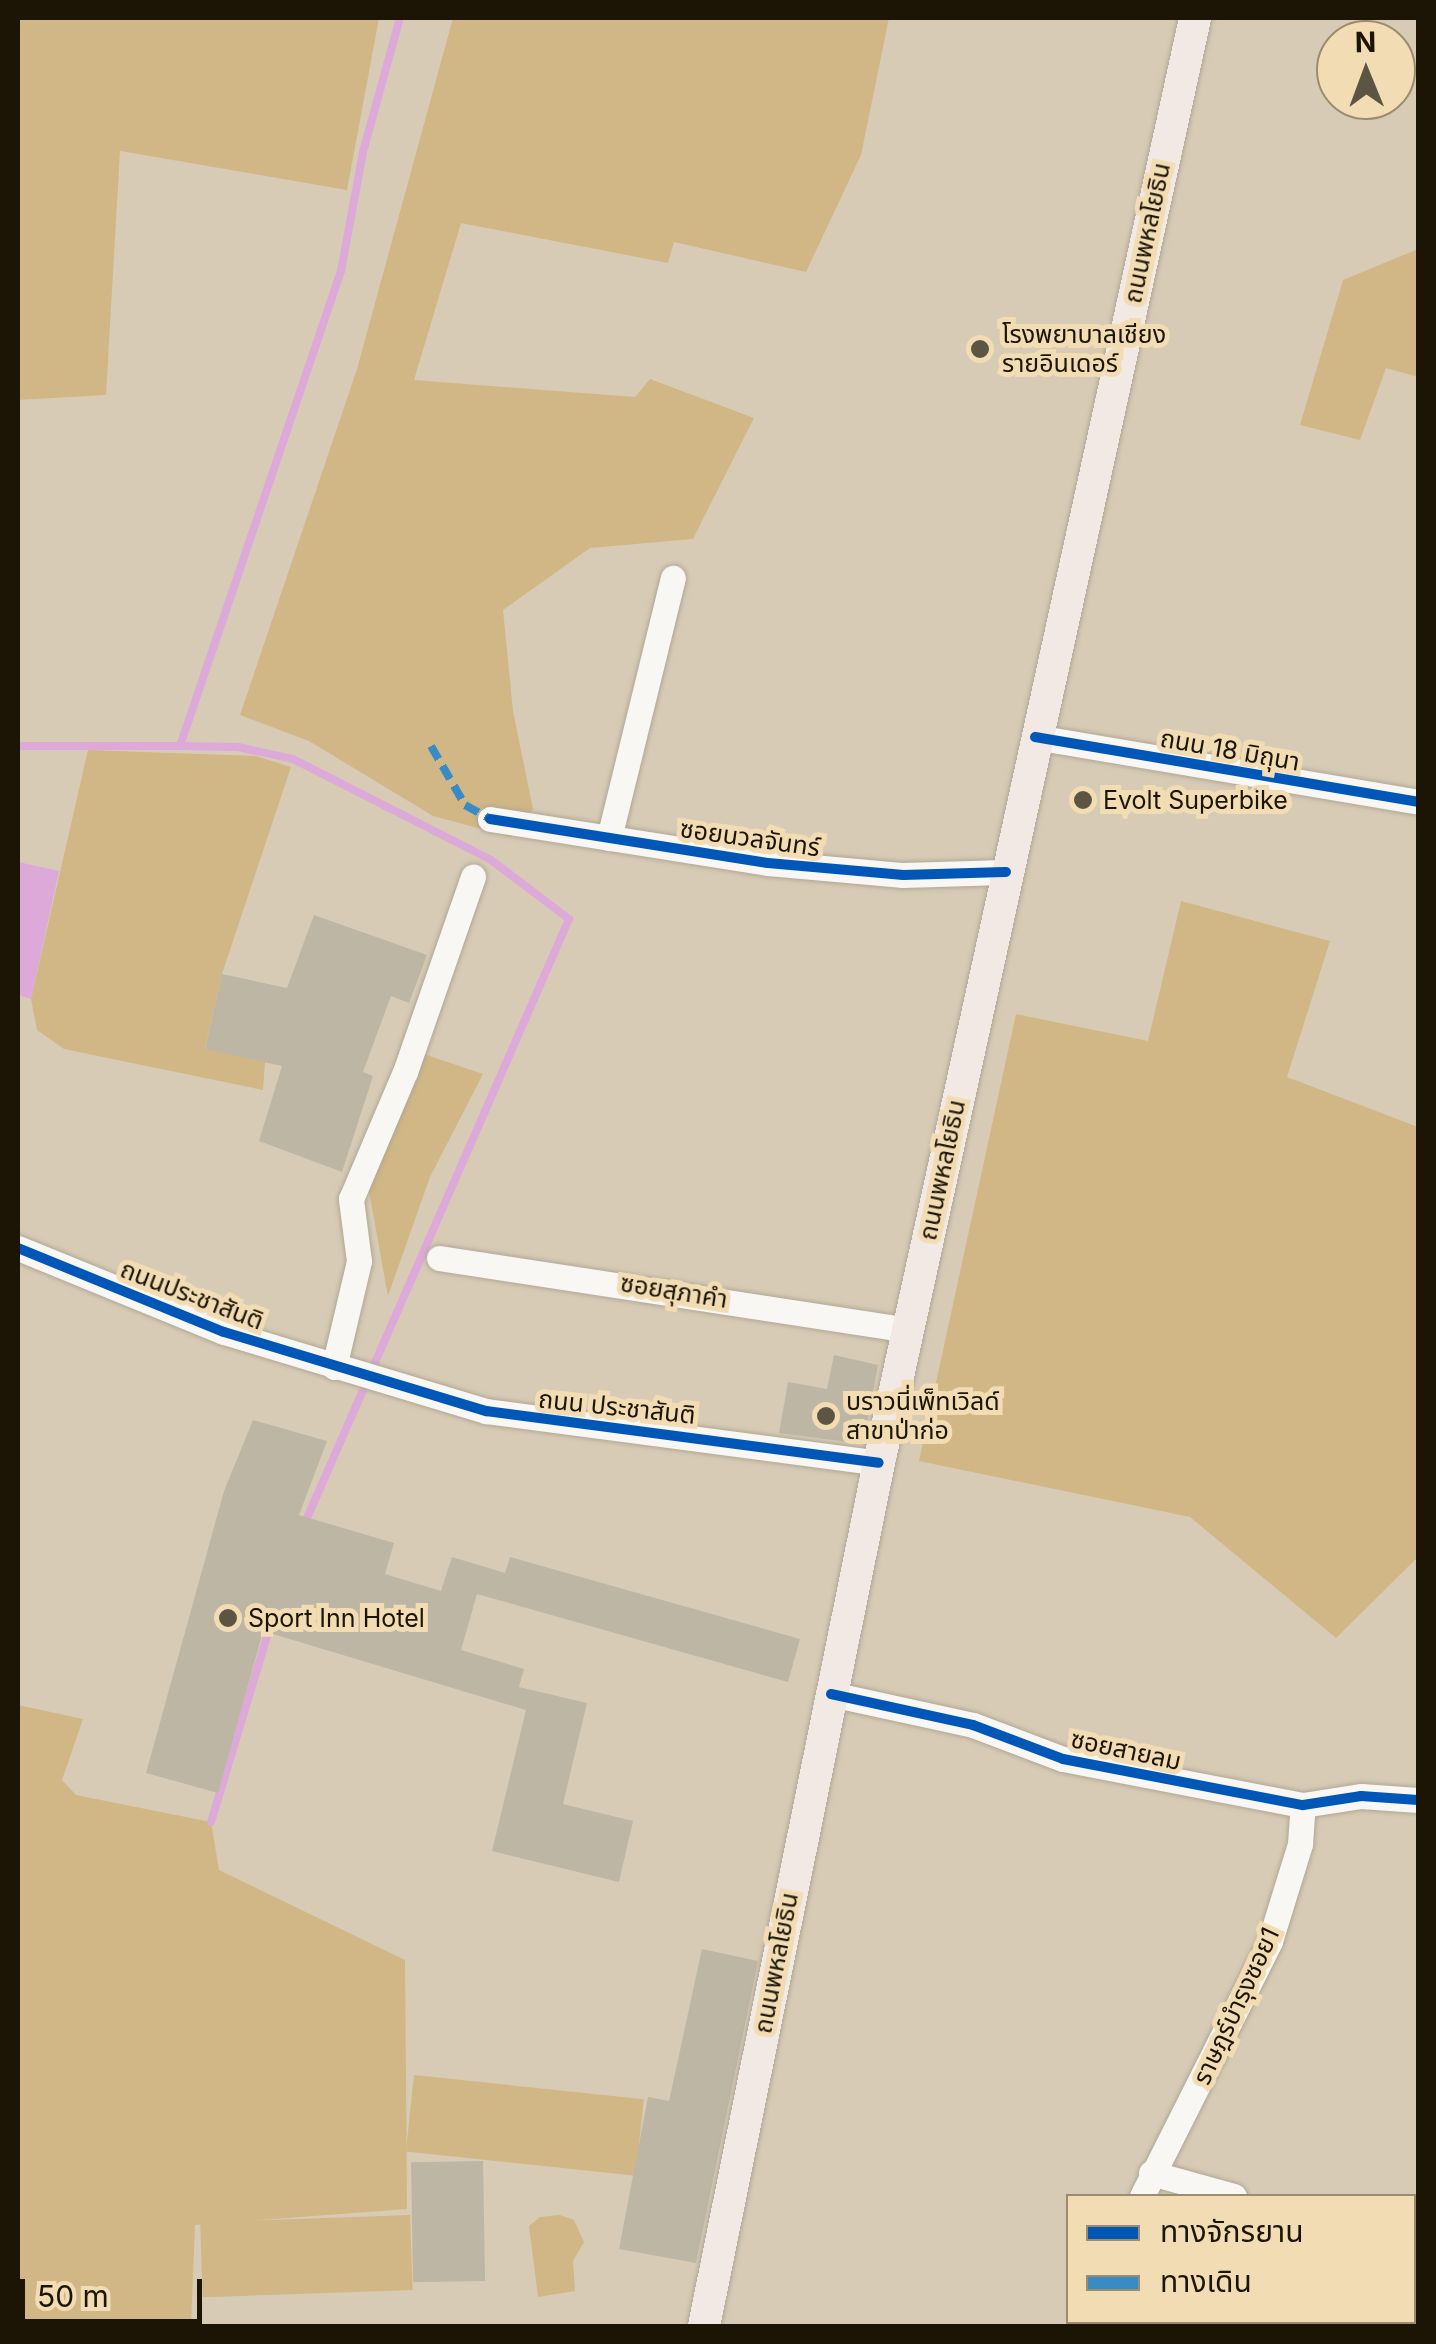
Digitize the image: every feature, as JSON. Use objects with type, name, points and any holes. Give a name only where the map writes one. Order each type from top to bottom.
[{"type":"main road","name":"ถนนพหลโยธิน","points":[[704,2326],[879,1463],[1194,18]]},
{"type":"street","points":[[609,838],[674,578]]},
{"type":"street","name":"ถนน 18 มิถุนา","points":[[1035,737],[1418,802]]},
{"type":"street","name":"ซอยนวลจันทร์","points":[[490,819],[884,874],[1006,872]]},
{"type":"street","points":[[356,1374],[359,1260],[351,1198],[405,1072],[473,877]]},
{"type":"street","name":"ถนนประชาสันติ","points":[[18,1248],[224,1332],[356,1374]]},
{"type":"street","name":"ซอยสุภาคำ","points":[[439,1258],[908,1330]]},
{"type":"street","name":"ถนน ประชาสันติ","points":[[356,1374],[486,1412],[879,1463]]},
{"type":"street","name":"ซอยสายลม","points":[[831,1694],[974,1725],[1063,1759],[1303,1805],[1361,1796],[1418,1800]]},
{"type":"street","name":"ราษฎร์บำรุงซอย1","points":[[1146,2184],[1270,1941],[1300,1844],[1303,1805]]},
{"type":"street","points":[[1146,2184],[1219,2194]]},
{"type":"shaded area","points":[[18,18],[379,18],[347,190],[120,151],[106,395],[18,400]]},
{"type":"shaded area","points":[[453,18],[889,18],[861,155],[806,272],[674,242],[668,263],[461,223],[414,380],[635,397],[650,379],[754,418],[693,539],[590,548],[503,610],[513,711],[533,809],[511,837],[433,816],[309,741],[240,715],[357,369]]},
{"type":"shaded area","points":[[1418,249],[1418,377],[1386,368],[1360,440],[1300,425],[1343,280]]},
{"type":"shaded area","points":[[88,750],[256,756],[291,767],[222,974],[205,1048],[265,1062],[263,1090],[64,1049],[37,1030],[31,999]]},
{"type":"shaded area","points":[[18,862],[59,871],[31,999],[18,995]]},
{"type":"shaded area","points":[[1181,901],[1330,941],[1287,1077],[1418,1127],[1418,1557],[1336,1638],[1190,1517],[919,1461],[1016,1014],[1148,1041]]},
{"type":"shaded area","points":[[424,1054],[483,1074],[430,1177],[388,1296],[368,1186]]},
{"type":"shaded area","points":[[18,1705],[83,1719],[62,1780],[76,1795],[211,1822],[219,1870],[405,1960],[407,2209],[195,2225],[191,2326],[18,2326]]},
{"type":"shaded area","points":[[414,2075],[644,2099],[636,2176],[406,2152]]},
{"type":"shaded area","points":[[410,2215],[413,2290],[203,2297],[200,2222]]},
{"type":"shaded area","points":[[560,2215],[574,2220],[584,2242],[573,2261],[575,2291],[538,2297],[529,2226],[540,2217]]},
{"type":"building","points":[[314,915],[427,955],[409,1003],[391,996],[363,1072],[373,1076],[342,1172],[259,1141],[282,1066],[205,1049],[222,974],[287,988]]},
{"type":"building","name":"บราวนี่เพ็ทเวิลด์ สาขาป่าก่อ","points":[[834,1355],[878,1365],[863,1444],[779,1433],[788,1382],[827,1389]]},
{"type":"building","points":[[253,1420],[327,1441],[299,1515],[394,1543],[385,1574],[441,1591],[452,1557],[505,1573],[510,1557],[800,1639],[788,1682],[477,1594],[461,1650],[524,1669],[519,1687],[587,1703],[563,1804],[633,1821],[619,1882],[492,1851],[526,1710],[263,1631],[218,1793],[146,1773],[224,1491]]},
{"type":"building","points":[[702,1949],[758,1961],[696,2263],[619,2249],[648,2097],[669,2101]]},
{"type":"building","points":[[483,2161],[485,2281],[413,2282],[411,2162]]},
{"type":"waterway","points":[[18,746],[180,746],[341,271],[363,152],[400,18]]},
{"type":"waterway","points":[[180,746],[238,747],[293,759],[491,860],[569,919],[304,1525]]},
{"type":"waterway","points":[[211,1822],[271,1623]]},
{"type":"marked path","points":[[431,746],[465,805],[490,819]]},
{"type":"cycle path","points":[[1035,737],[1418,802]]},
{"type":"cycle path","points":[[490,819],[768,863],[903,875],[1006,872]]},
{"type":"cycle path","points":[[18,1248],[224,1332],[486,1411],[879,1463]]},
{"type":"cycle path","points":[[831,1694],[973,1725],[1063,1759],[1303,1805],[1361,1796],[1418,1800]]},
{"type":"place","name":"โรงพยาบาลเชียง รายอินเดอร์","points":[[980,349]]},
{"type":"place","name":"Evolt Superbike","points":[[1083,800]]},
{"type":"place","name":"บราวนี่เพ็ทเวิลด์ สาขาป่าก่อ","points":[[826,1416]]},
{"type":"place","name":"Sport Inn Hotel","points":[[228,1618]]}]
